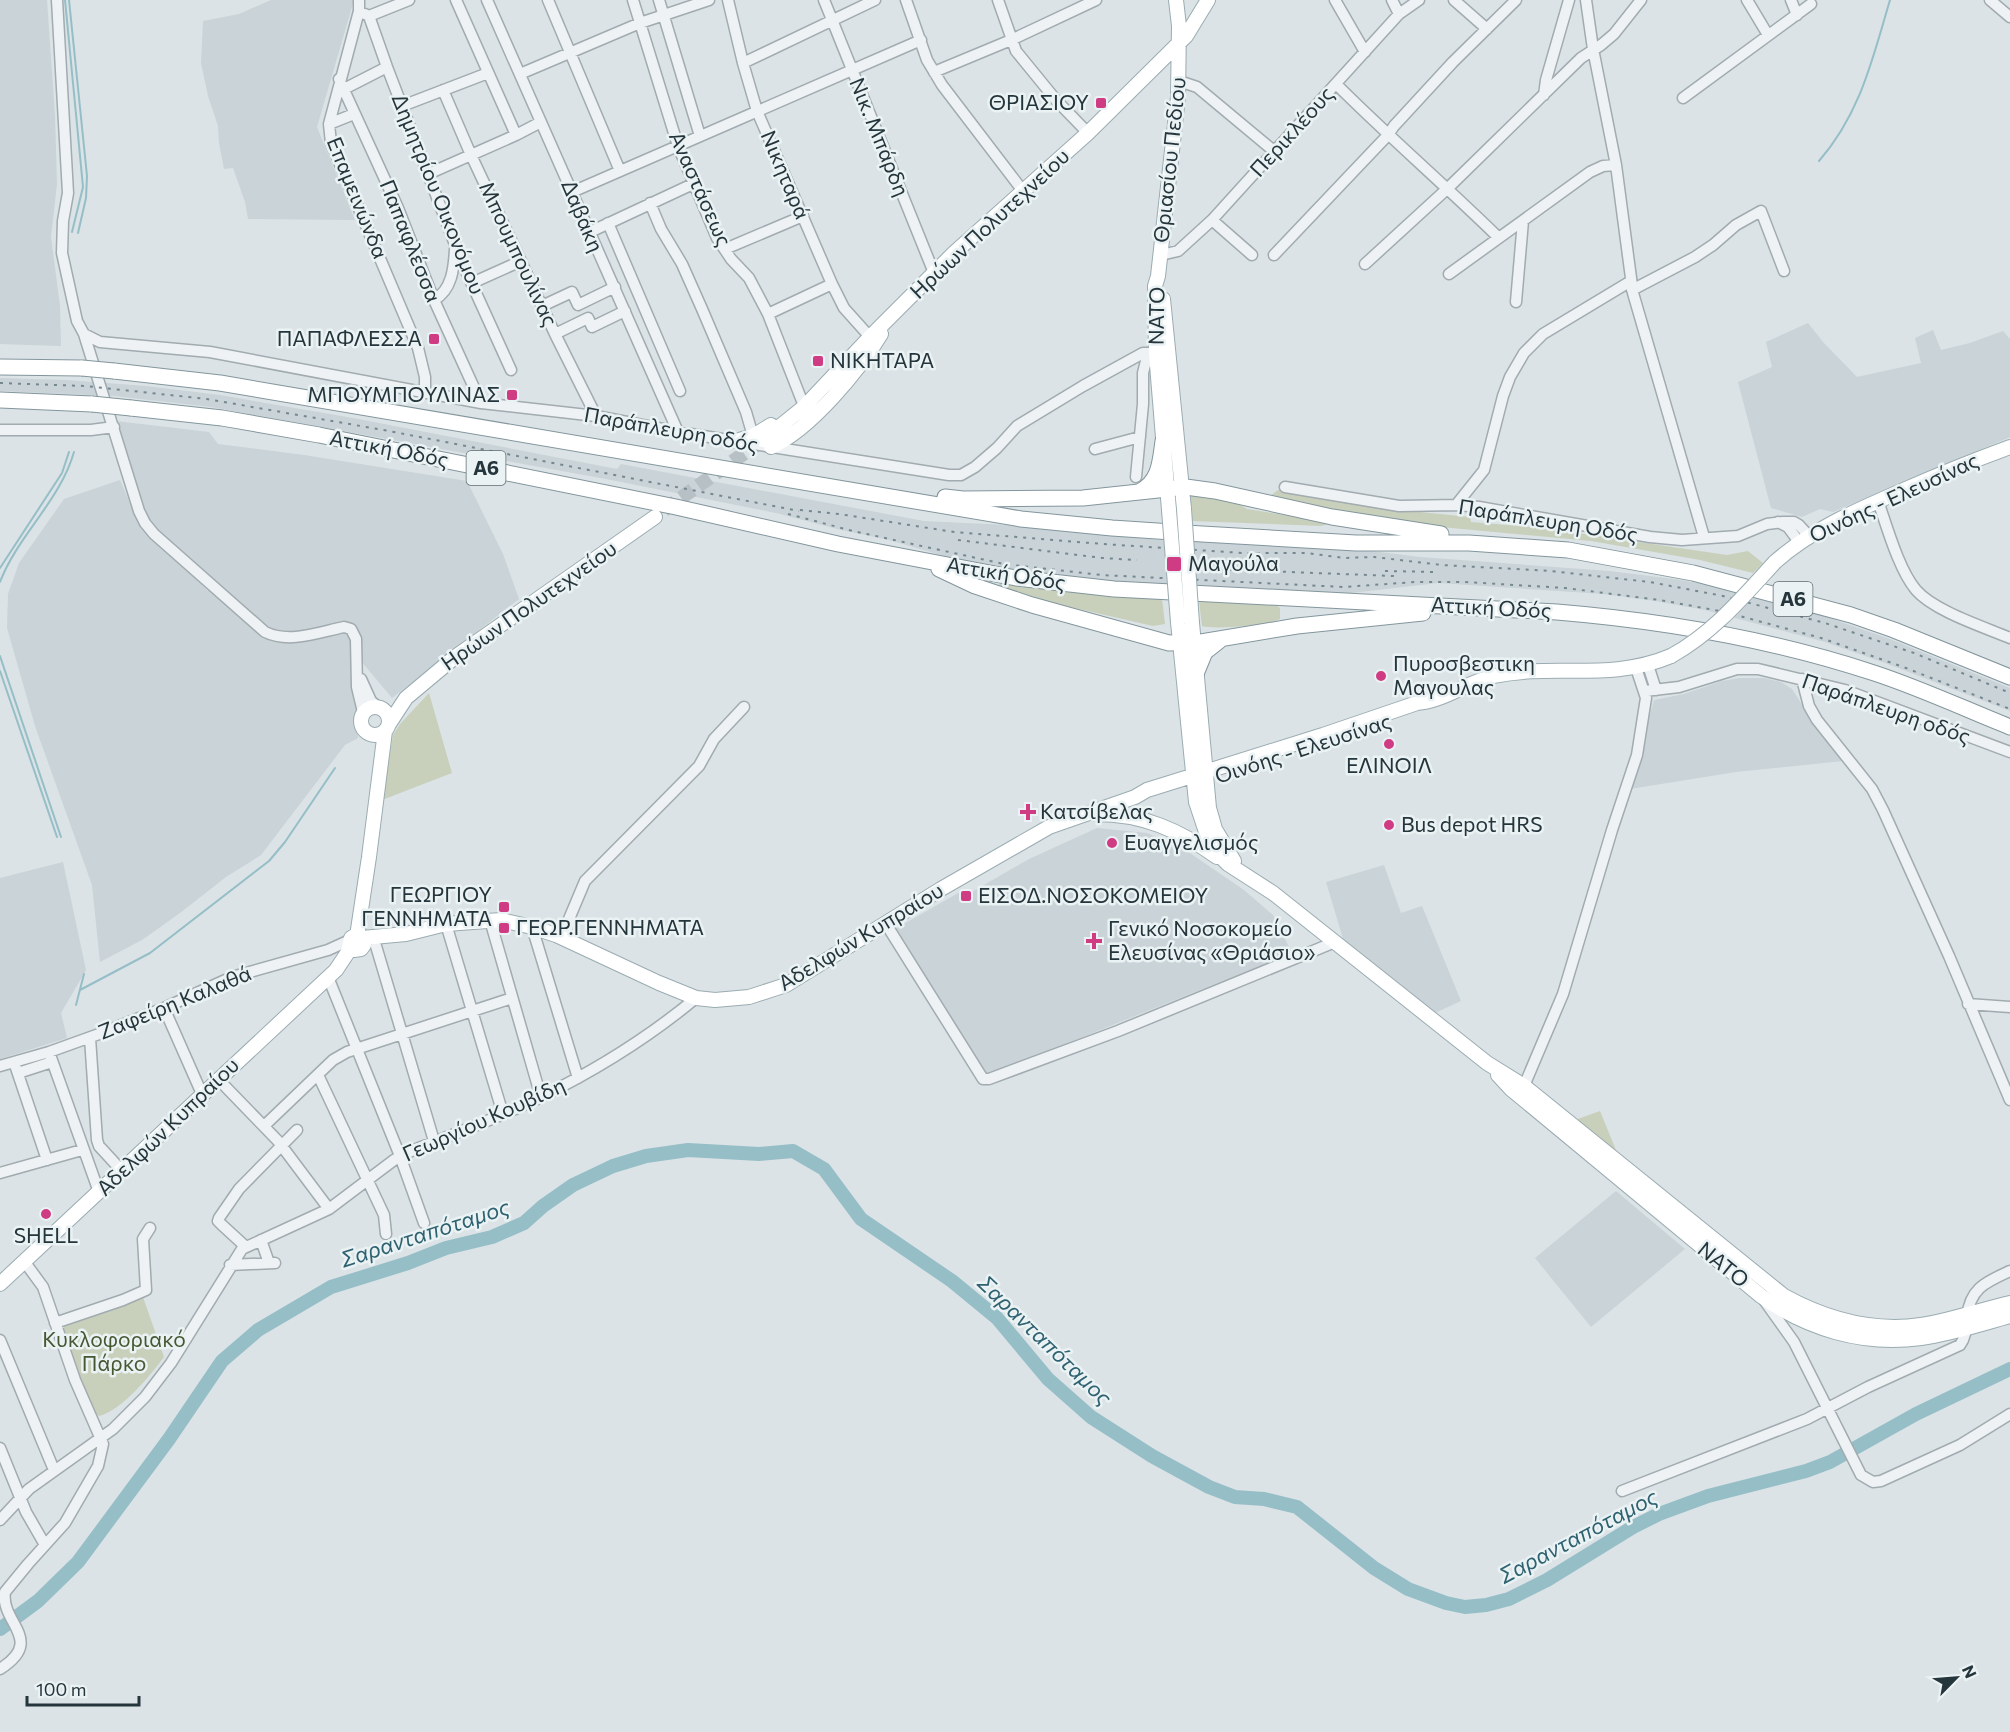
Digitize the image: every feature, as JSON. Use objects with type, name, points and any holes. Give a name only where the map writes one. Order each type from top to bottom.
[{"type":"highway","name":"Αττική Οδός","points":[[0,367],[82,368],[220,383],[1021,519],[1112,528],[1356,543],[1469,543],[1568,550],[1693,573],[1851,615],[2010,676]]},
{"type":"highway","name":"Αττική Οδός","points":[[0,400],[131,408],[222,418],[320,435],[676,507],[929,562],[1016,578],[1114,589],[1517,610],[1623,617],[1676,624],[1742,637],[1876,674],[2010,727]]},
{"type":"highway","points":[[1138,484],[1148,487],[1158,474],[1163,441]]},
{"type":"highway","points":[[868,493],[906,492],[963,499],[1050,499],[1113,496],[1138,484],[1215,491],[1332,518],[1449,534],[1469,543]]},
{"type":"highway","points":[[929,562],[944,573],[1032,605],[1164,642],[1187,643],[1224,639],[1367,618],[1420,613],[1467,614],[1517,610]]},
{"type":"highway","points":[[1196,674],[1203,655],[1209,647],[1224,639]]},
{"type":"main road","name":"Θριασίου Πεδίου","points":[[1170,0],[1172,29],[1179,43]]},
{"type":"main road","name":"Θριασίου Πεδίου","points":[[1158,276],[1179,81],[1176,0]]},
{"type":"main road","name":"Ηρώων Πολυτεχνείου","points":[[762,441],[804,407],[934,273],[1088,133],[1179,43],[1193,27],[1208,0]]},
{"type":"main road","name":"ΝΑΤΟ","points":[[1158,276],[1155,286],[1152,353],[1163,441],[1175,488],[1184,509],[1185,622]]},
{"type":"main road","name":"ΝΑΤΟ","points":[[1158,276],[1162,290],[1175,488],[1169,510],[1185,622],[1199,779],[1215,829],[1238,866],[1253,879]]},
{"type":"main road","points":[[791,451],[788,446],[792,434],[856,372],[892,317]]},
{"type":"main road","points":[[762,441],[777,421],[802,401],[852,345],[870,337]]},
{"type":"main road","points":[[736,441],[762,441],[792,434]]},
{"type":"main road","name":"Οινόης - Ελευσίνας","points":[[1199,779],[1376,726],[1494,676],[1642,666],[1671,656],[1699,639],[1713,627],[1775,562],[1804,539],[1878,501],[2010,447]]},
{"type":"main road","name":"Ηρώων Πολυτεχνείου","points":[[359,943],[387,728],[406,698],[455,657],[655,517]]},
{"type":"main road","name":"ΝΑΤΟ","points":[[1187,643],[1196,674],[1203,749],[1196,802],[1206,832],[1216,852],[1228,864],[1274,893],[1487,1063],[1524,1086],[1769,1285],[1800,1305],[1840,1320],[1880,1326],[1922,1325],[2010,1303]]},
{"type":"main road","name":"Ηρώων Πολυτεχνείου","points":[[379,708],[406,698]]},
{"type":"main road","name":"Οινόης - Ελευσίνας","points":[[1199,779],[1226,766],[1416,703],[1432,701]]},
{"type":"main road","points":[[373,707],[379,708],[386,713],[387,728],[378,735],[371,735],[364,731],[361,724],[363,712],[373,707]]},
{"type":"main road","name":"Ηρώων Πολυτεχνείου","points":[[371,735],[380,750],[380,769]]},
{"type":"main road","points":[[1203,749],[1211,763],[1226,766]]},
{"type":"main road","name":"Αδελφών Κυπραίου","points":[[0,1284],[332,974],[359,943],[446,924],[490,920],[532,927],[566,939],[696,998],[715,1000],[740,998],[786,985],[1012,847],[1049,827],[1135,797],[1150,797],[1199,779]]},
{"type":"main road","points":[[1085,814],[1137,817],[1164,827],[1200,845],[1228,864]]},
{"type":"main road","name":"ΝΑΤΟ","points":[[1487,1063],[1511,1089],[1761,1296],[1814,1326],[1857,1337],[1901,1341],[1923,1338],[2010,1316]]},
{"type":"street","points":[[57,0],[68,193],[63,221],[62,253],[77,321],[83,332],[139,511],[154,534],[265,632],[271,635],[301,636],[344,627],[351,629],[356,639],[359,699],[363,712]]},
{"type":"street","points":[[359,5],[369,16],[409,0]]},
{"type":"street","points":[[456,0],[516,135]]},
{"type":"street","name":"Δαβάκη","points":[[487,0],[678,432]]},
{"type":"street","points":[[548,0],[568,53],[620,171]]},
{"type":"street","name":"Αναστάσεως","points":[[633,0],[678,146],[717,238],[731,259],[749,278],[768,314],[802,401]]},
{"type":"street","points":[[659,0],[700,136]]},
{"type":"street","points":[[519,74],[640,23],[709,0]]},
{"type":"street","name":"Νικηταρά","points":[[728,0],[757,111],[832,285],[844,308],[870,337]]},
{"type":"street","name":"Νικ. Μπάρδη","points":[[824,0],[934,273]]},
{"type":"street","points":[[743,63],[875,0]]},
{"type":"street","points":[[906,0],[927,60],[934,72],[1023,191]]},
{"type":"street","points":[[998,0],[1016,51],[1049,92],[1088,133]]},
{"type":"street","points":[[934,72],[1011,40],[1096,0]]},
{"type":"street","points":[[1335,0],[1365,52]]},
{"type":"street","points":[[1392,0],[1399,14]]},
{"type":"street","name":"Περικλέους","points":[[1161,255],[1178,251],[1212,219],[1399,14],[1419,0]]},
{"type":"street","points":[[1454,0],[1487,29]]},
{"type":"street","points":[[1274,255],[1388,135],[1416,102],[1516,0]]},
{"type":"street","points":[[1544,95],[1546,80],[1569,0]]},
{"type":"street","points":[[1586,0],[1593,49],[1616,165],[1632,285],[1704,537],[1738,536],[1778,522],[1804,539]]},
{"type":"street","points":[[1365,264],[1448,188],[1581,58],[1614,34],[1641,0]]},
{"type":"street","points":[[1747,0],[1768,35]]},
{"type":"street","points":[[1791,0],[1797,15]]},
{"type":"street","points":[[1990,0],[2009,15]]},
{"type":"street","points":[[1683,98],[1811,4]]},
{"type":"street","name":"Επαμεινώνδα","points":[[359,5],[342,84],[329,124],[331,143],[418,348],[425,377],[425,393]]},
{"type":"street","name":"Δημητρίου Οικονόμου","points":[[369,16],[461,260],[511,370]]},
{"type":"street","points":[[572,192],[921,40]]},
{"type":"street","points":[[342,84],[387,68]]},
{"type":"street","points":[[402,106],[488,72]]},
{"type":"street","points":[[1179,81],[1197,87],[1275,152]]},
{"type":"street","name":"Παπαφλέσσα","points":[[342,84],[398,208],[434,300],[481,403]]},
{"type":"street","points":[[1336,84],[1499,238]]},
{"type":"street","name":"Μπουμπουλίνας","points":[[443,90],[555,334],[596,416]]},
{"type":"street","points":[[329,124],[354,114]]},
{"type":"street","points":[[428,174],[541,122]]},
{"type":"street","points":[[1449,274],[1590,172],[1603,166],[1616,165]]},
{"type":"street","points":[[590,232],[695,183]]},
{"type":"street","points":[[651,203],[661,229],[682,264],[746,412],[762,441]]},
{"type":"street","points":[[1456,505],[1484,470],[1510,377],[1524,353],[1543,334],[1632,285],[1695,257],[1736,225],[1761,211],[1784,271]]},
{"type":"street","points":[[725,249],[803,216]]},
{"type":"street","points":[[1212,219],[1252,255]]},
{"type":"street","points":[[1516,302],[1523,221]]},
{"type":"street","points":[[608,223],[634,279],[680,391]]},
{"type":"street","points":[[434,300],[450,283],[455,243]]},
{"type":"street","points":[[472,283],[521,261]]},
{"type":"street","points":[[768,314],[832,285]]},
{"type":"street","points":[[542,306],[572,292],[578,305],[615,287]]},
{"type":"street","points":[[555,334],[588,318],[592,327],[625,311]]},
{"type":"street","name":"Παράπλευρη οδός","points":[[83,332],[100,342],[210,352],[481,403],[596,416],[736,441],[762,441],[791,451],[931,472],[960,474],[968,472],[984,460],[1017,426],[1143,353],[1152,353]]},
{"type":"street","points":[[1138,484],[1143,373],[1152,353]]},
{"type":"street","points":[[0,430],[47,431],[114,427]]},
{"type":"street","points":[[1095,449],[1140,437]]},
{"type":"street","name":"Παράπλευρη Οδός","points":[[1285,487],[1399,506],[1456,505],[1650,537],[1682,540],[1704,537]]},
{"type":"street","points":[[1878,501],[1903,569],[1917,591],[1928,601],[1943,609],[2010,638]]},
{"type":"street","points":[[1642,666],[1656,690]]},
{"type":"street","points":[[1524,1086],[1563,994],[1637,754],[1646,704],[1642,666]]},
{"type":"street","name":"Παράπλευρη οδός","points":[[1645,691],[1679,687],[1737,669],[1758,669],[1870,699],[2010,752]]},
{"type":"street","points":[[357,670],[371,701],[379,708]]},
{"type":"street","points":[[1802,679],[1809,706],[1817,720],[1872,789],[1941,939],[2010,1101]]},
{"type":"street","points":[[566,939],[572,909],[585,881],[699,766],[714,740],[744,707]]},
{"type":"street","points":[[490,920],[541,1097]]},
{"type":"street","points":[[446,924],[503,1114]]},
{"type":"street","points":[[886,924],[983,1079],[989,1079],[1118,1031],[1335,942]]},
{"type":"street","points":[[532,927],[578,1078]]},
{"type":"street","points":[[359,943],[401,1034],[434,1141]]},
{"type":"street","name":"Ζαφείρη Καλαθά","points":[[0,1066],[16,1068],[51,1057],[232,977],[359,943]]},
{"type":"street","points":[[328,950],[332,974],[357,1048],[424,1223]]},
{"type":"street","name":"Γεωργίου Κουβίδη","points":[[0,1520],[20,1498],[54,1470],[113,1429],[151,1389],[171,1363],[242,1249],[329,1209],[400,1156],[503,1114],[578,1078],[662,1027],[696,998]]},
{"type":"street","points":[[264,1126],[333,1060],[357,1048],[512,999]]},
{"type":"street","points":[[1968,1004],[2010,1007]]},
{"type":"street","points":[[164,1008],[202,1094]]},
{"type":"street","points":[[90,1038],[97,1140],[99,1146],[122,1171]]},
{"type":"street","points":[[51,1057],[82,1150],[99,1192]]},
{"type":"street","points":[[16,1068],[47,1160]]},
{"type":"street","points":[[318,1075],[384,1215],[386,1234]]},
{"type":"street","points":[[218,1078],[282,1147],[329,1209]]},
{"type":"street","points":[[246,1247],[218,1221],[219,1218],[239,1189],[297,1130]]},
{"type":"street","points":[[0,1173],[82,1150]]},
{"type":"street","points":[[55,1323],[146,1290],[143,1239],[150,1228]]},
{"type":"street","points":[[230,1266],[272,1263],[261,1240]]},
{"type":"street","points":[[0,1670],[12,1661],[21,1638],[3,1594],[65,1523],[94,1474],[103,1444],[75,1380],[43,1287],[24,1261]]},
{"type":"street","points":[[1623,1491],[1807,1419],[1960,1345],[1966,1328],[1967,1314],[1977,1288],[2010,1271]]},
{"type":"street","points":[[1761,1296],[1794,1342],[1835,1419],[1861,1475],[1873,1482],[1881,1481],[1960,1445],[2010,1414]]},
{"type":"street","points":[[0,1340],[54,1470]]},
{"type":"street","points":[[0,1448],[20,1498],[45,1545]]},
{"type":"shaded area","points":[[0,0],[47,0],[57,184],[51,237],[60,306],[61,346],[0,344]]},
{"type":"shaded area","points":[[271,0],[354,0],[317,127],[355,220],[248,219],[245,202],[233,168],[224,169],[218,126],[208,96],[201,63],[203,21],[239,14]]},
{"type":"shaded area","points":[[1808,323],[1857,377],[1921,363],[1915,338],[1933,330],[1941,350],[1970,343],[2003,331],[2010,339],[2010,437],[1833,512],[1820,509],[1802,517],[1771,508],[1738,382],[1772,367],[1766,342]]},
{"type":"shaded area","points":[[0,378],[146,386],[220,395],[617,469],[621,464],[924,521],[1009,525],[1160,540],[1372,551],[1420,557],[1609,571],[1674,579],[1769,600],[1890,639],[2010,688],[2010,711],[1825,642],[1705,610],[1655,601],[1603,594],[1438,583],[1343,594],[1242,592],[1003,573],[889,540],[776,513],[606,479],[211,407],[114,396],[0,391]]},
{"type":"shaded area","points":[[116,421],[209,432],[218,444],[467,481],[503,554],[519,599],[392,698],[361,661],[356,629],[350,623],[310,631],[278,632],[266,628],[150,524],[141,510]]},
{"type":"shaded area","points":[[120,480],[140,526],[208,591],[212,589],[264,639],[303,641],[340,632],[347,635],[351,641],[358,738],[345,745],[261,855],[226,877],[142,940],[100,962],[92,885],[35,726],[7,628],[8,594],[19,563],[64,499]]},
{"type":"shaded area","points":[[1740,678],[1764,678],[1781,682],[1792,689],[1824,739],[1843,761],[1736,772],[1630,789],[1654,700]]},
{"type":"shaded area","name":"Γενικό Νοσοκομείο Ελευσίνας «Θριάσιο»","points":[[1097,828],[1147,833],[1184,849],[1244,890],[1273,915],[1292,953],[983,1077],[895,929],[960,892],[970,893],[1029,859]]},
{"type":"shaded area","points":[[63,862],[86,970],[61,1013],[67,1038],[0,1059],[0,878]]},
{"type":"shaded area","points":[[1384,865],[1401,913],[1422,906],[1461,1001],[1435,1013],[1344,942],[1326,882]]},
{"type":"shaded area","points":[[1616,1191],[1685,1249],[1591,1327],[1535,1258]]},
{"type":"green space","points":[[1278,490],[1380,508],[1470,517],[1471,522],[1544,528],[1727,555],[1748,551],[1763,563],[1753,573],[1700,560],[1591,541],[1430,526],[1361,516],[1270,496]]},
{"type":"green space","points":[[1190,496],[1228,501],[1247,509],[1329,522],[1329,524],[1321,526],[1191,521]]},
{"type":"green space","points":[[1000,581],[1162,598],[1165,624],[1153,626],[1057,604],[999,586]]},
{"type":"green space","points":[[1199,601],[1274,603],[1280,608],[1280,619],[1242,626],[1202,626]]},
{"type":"green space","points":[[429,693],[452,773],[382,800],[393,735],[400,724]]},
{"type":"green space","points":[[1600,1111],[1618,1155],[1575,1120]]},
{"type":"green space","name":"Κυκλοφοριακό Πάρκο","points":[[143,1297],[164,1357],[126,1400],[108,1413],[99,1416],[91,1410],[62,1331],[66,1323]]},
{"type":"waterway","points":[[65,0],[83,187],[72,232]]},
{"type":"waterway","points":[[69,0],[87,176],[86,198],[78,233]]},
{"type":"waterway","points":[[1819,161],[1845,124],[1864,85],[1890,0]]},
{"type":"waterway","points":[[0,568],[62,473],[69,452]]},
{"type":"waterway","points":[[0,582],[17,549],[59,486],[74,452]]},
{"type":"waterway","points":[[0,656],[61,837]]},
{"type":"waterway","points":[[0,671],[57,837]]},
{"type":"waterway","points":[[80,990],[150,953],[269,861],[285,842],[335,768]]},
{"type":"waterway","points":[[76,1005],[84,974]]},
{"type":"waterway","name":"Σαρανταπόταμος","points":[[0,1629],[38,1601],[78,1562],[169,1439],[222,1361],[258,1330],[331,1287],[408,1263],[446,1248],[492,1237],[524,1223],[573,1185],[613,1166],[646,1156],[688,1150],[759,1154],[793,1151],[824,1169],[861,1219],[952,1281],[997,1318],[1048,1379],[1091,1417],[1152,1456],[1209,1487],[1235,1497],[1264,1499],[1297,1507],[1374,1568],[1408,1589],[1446,1603],[1465,1607],[1509,1599],[1547,1580],[1633,1527],[1659,1514],[1708,1496],[1806,1471],[1830,1462],[1916,1414],[2010,1369]]},
{"type":"tunnel","points":[[664,510],[763,440]]},
{"type":"railway","points":[[0,383],[85,386],[207,399],[389,431],[799,511]]},
{"type":"railway","points":[[800,510],[954,532],[1243,553],[1307,553],[1344,558],[1374,557],[1442,565],[1551,571],[1650,582],[1723,596],[1825,623],[1914,653],[2010,693]]},
{"type":"railway","points":[[788,514],[853,531],[1004,564],[1101,575],[1343,587],[1415,582],[1465,582],[1565,588],[1660,600],[1725,612],[1821,638],[1906,668],[2010,709]]},
{"type":"railway","points":[[958,540],[1102,558],[1137,560]]},
{"type":"railway","points":[[1211,569],[1394,576]]},
{"type":"railway","points":[[1385,571],[1436,572]]},
{"type":"place","name":"ΘΡΙΑΣΙΟΥ","points":[[1101,103]]},
{"type":"place","name":"ΠΑΠΑΦΛΕΣΣΑ","points":[[434,339]]},
{"type":"place","name":"ΝΙΚΗΤΑΡΑ","points":[[818,361]]},
{"type":"place","name":"ΜΠΟΥΜΠΟΥΛΙΝΑΣ","points":[[512,395]]},
{"type":"place","name":"Μαγούλα","points":[[1174,564]]},
{"type":"place","name":"Πυροσβεστικη Μαγουλας","points":[[1381,676]]},
{"type":"place","name":"ΕΛΙΝΟΙΛ","points":[[1389,744]]},
{"type":"place","name":"Κατσίβελας","points":[[1028,812]]},
{"type":"place","name":"Bus depot HRS","points":[[1389,825]]},
{"type":"place","name":"Ευαγγελισμός","points":[[1112,843]]},
{"type":"place","name":"ΕΙΣΟΔ.ΝΟΣΟΚΟΜΕΙΟΥ","points":[[966,896]]},
{"type":"place","name":"ΓΕΩΡΓΙΟΥ ΓΕΝΝΗΜΑΤΑ","points":[[504,907]]},
{"type":"place","name":"ΓΕΩΡ.ΓΕΝΝΗΜΑΤΑ","points":[[504,928]]},
{"type":"place","name":"Γενικό Νοσοκομείο Ελευσίνας «Θριάσιο»","points":[[1094,941]]},
{"type":"place","name":"SHELL","points":[[46,1214]]}]
